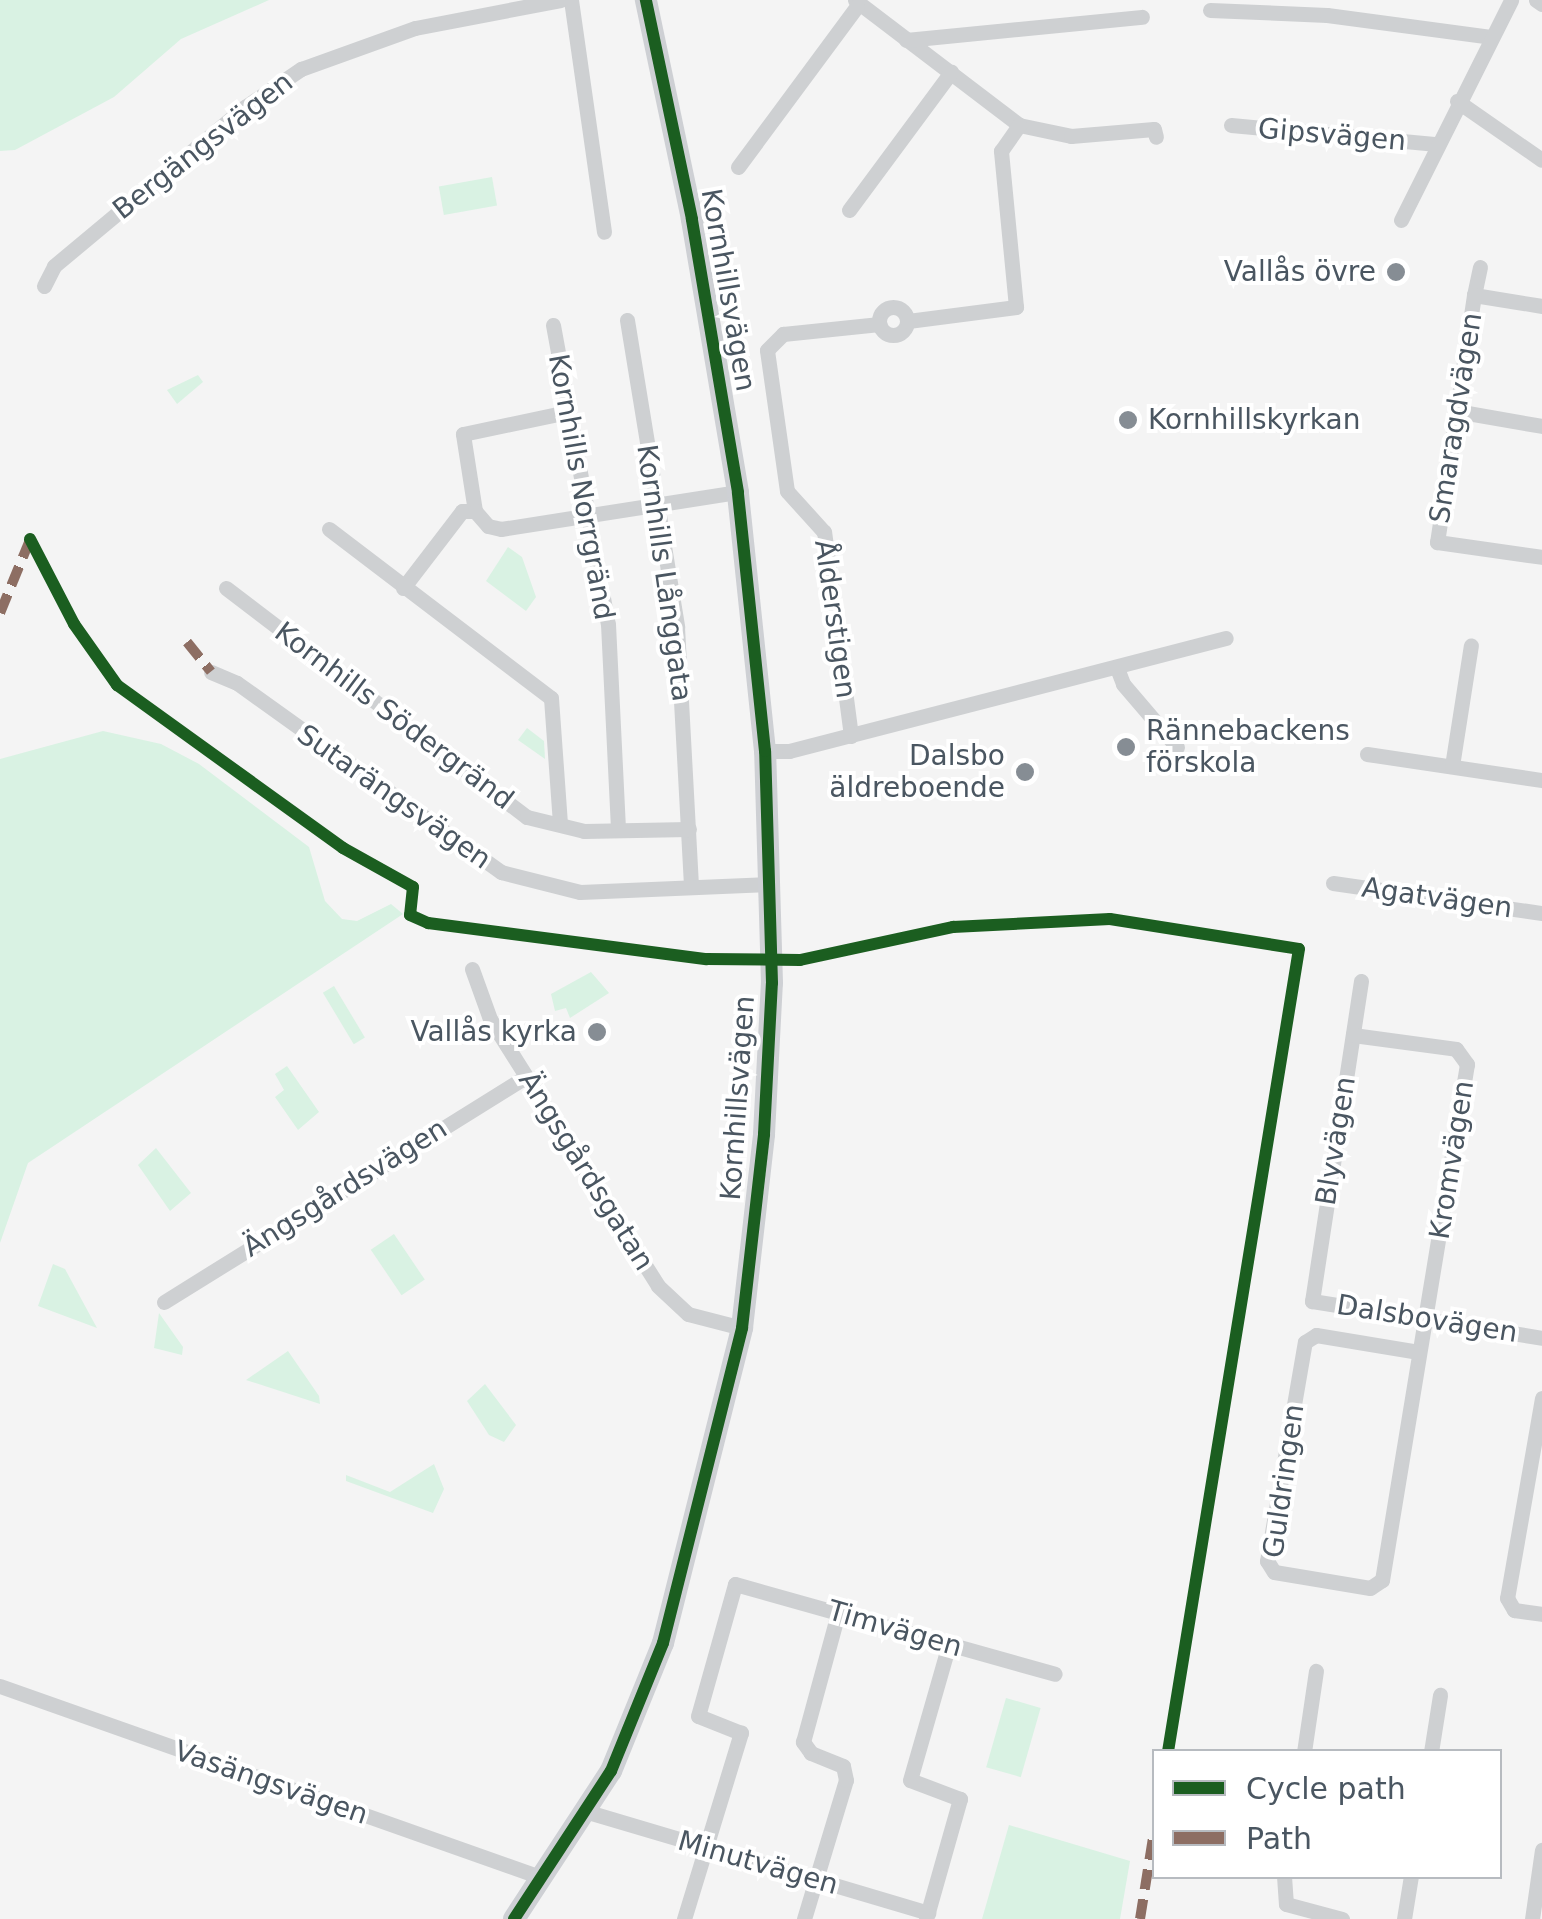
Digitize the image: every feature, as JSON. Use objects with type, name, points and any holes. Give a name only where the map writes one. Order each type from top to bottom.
[{"type":"street","name":"Bergängsvägen","points":[[44,286],[69,253],[245,106],[301,69],[353,45],[415,28],[560,0]]},
{"type":"street","points":[[570,0],[604,232]]},
{"type":"street","name":"Kornhillsvägen","points":[[514,1919],[588,1812],[663,1643],[742,1328],[764,1134],[772,983],[765,752],[738,492],[692,220],[646,0]]},
{"type":"street","name":"Gipsvägen","points":[[1401,220],[1434,144],[1512,0]]},
{"type":"street","points":[[1536,0],[1542,4]]},
{"type":"street","points":[[738,167],[856,3],[1019,125],[1071,136],[1154,129],[1156,138]]},
{"type":"street","points":[[1210,10],[1327,14],[1491,37]]},
{"type":"street","points":[[906,40],[1142,17]]},
{"type":"street","points":[[849,210],[951,72]]},
{"type":"street","points":[[1456,101],[1542,160]]},
{"type":"street","name":"Gipsvägen","points":[[1231,124],[1434,144]]},
{"type":"street","name":"Ålderstigen","points":[[851,736],[824,532],[787,491],[767,350],[771,340],[879,324],[882,312],[894,306],[908,321],[1016,307],[1001,150],[1019,125]]},
{"type":"street","name":"Smaragdvägen","points":[[1480,267],[1438,542],[1542,558]]},
{"type":"street","points":[[1474,295],[1542,306]]},
{"type":"street","name":"Kornhills Långgata","points":[[628,320],[677,627],[691,887]]},
{"type":"street","name":"Kornhills Norrgränd","points":[[553,325],[608,624],[618,828]]},
{"type":"street","points":[[1456,410],[1542,426]]},
{"type":"street","points":[[403,588],[469,512],[463,434],[567,412]]},
{"type":"street","points":[[469,512],[488,526],[502,529],[738,492]]},
{"type":"street","points":[[329,529],[551,698],[560,824]]},
{"type":"street","name":"Kornhills Södergränd","points":[[226,588],[527,818],[618,828],[689,828]]},
{"type":"street","name":"Ålderstigen","points":[[765,752],[851,736],[1226,638]]},
{"type":"street","points":[[1452,766],[1471,645]]},
{"type":"street","points":[[1117,668],[1123,684],[1177,747]]},
{"type":"street","name":"Sutarängsvägen","points":[[211,672],[237,682],[501,872],[580,892],[770,884]]},
{"type":"street","points":[[1367,754],[1542,780]]},
{"type":"street","name":"Agatvägen","points":[[1333,883],[1542,913]]},
{"type":"street","name":"Ängsgårdsgatan","points":[[472,969],[490,1020],[668,1298],[688,1314],[742,1328]]},
{"type":"street","name":"Blyvägen","points":[[1312,1301],[1362,981]]},
{"type":"street","name":"Kromvägen","points":[[1353,1036],[1456,1049],[1467,1064],[1425,1319]]},
{"type":"street","name":"Ängsgårdsvägen","points":[[164,1302],[526,1077]]},
{"type":"street","name":"Dalsbovägen","points":[[1312,1301],[1542,1338]]},
{"type":"street","name":"Guldringen","points":[[1419,1352],[1316,1336],[1305,1342],[1267,1560],[1274,1572],[1378,1587],[1425,1319]]},
{"type":"street","points":[[1542,1398],[1507,1598],[1514,1610],[1542,1614]]},
{"type":"street","name":"Timvägen","points":[[706,1849],[741,1733],[698,1716],[736,1584],[1055,1674]]},
{"type":"street","points":[[804,1919],[846,1780],[842,1766],[803,1742],[838,1613]]},
{"type":"street","points":[[927,1916],[960,1799],[910,1780],[949,1644]]},
{"type":"street","points":[[1304,1749],[1316,1671]]},
{"type":"street","name":"Vasängsvägen","points":[[0,1686],[543,1878]]},
{"type":"street","points":[[1431,1749],[1440,1695]]},
{"type":"street","name":"Minutvägen","points":[[588,1812],[927,1916]]},
{"type":"street","points":[[684,1919],[706,1849]]},
{"type":"street","points":[[1532,1919],[1542,1850]]},
{"type":"street","points":[[1284,1879],[1286,1904],[1342,1919]]},
{"type":"street","points":[[1404,1919],[1411,1879]]},
{"type":"green space","points":[[0,0],[269,0],[181,39],[114,97],[15,150],[0,151]]},
{"type":"green space","points":[[492,177],[497,206],[444,215],[439,186]]},
{"type":"green space","points":[[198,375],[203,382],[177,404],[167,390]]},
{"type":"green space","points":[[508,547],[522,557],[536,597],[526,611],[486,581]]},
{"type":"green space","points":[[527,728],[544,741],[545,759],[518,740]]},
{"type":"green space","points":[[103,731],[161,744],[199,764],[309,847],[325,901],[342,919],[357,921],[391,904],[403,914],[28,1163],[0,1243],[0,759]]},
{"type":"green space","points":[[591,972],[609,993],[570,1018],[566,1008],[555,1011],[551,994]]},
{"type":"green space","points":[[334,986],[365,1037],[354,1044],[323,993]]},
{"type":"green space","points":[[287,1066],[319,1112],[298,1130],[275,1097],[284,1090],[275,1074]]},
{"type":"green space","points":[[156,1148],[191,1193],[170,1211],[138,1165]]},
{"type":"green space","points":[[394,1234],[425,1280],[402,1295],[371,1250]]},
{"type":"green space","points":[[53,1264],[65,1269],[97,1328],[38,1306]]},
{"type":"green space","points":[[159,1313],[183,1347],[182,1355],[154,1348]]},
{"type":"green space","points":[[288,1351],[319,1396],[320,1404],[246,1380]]},
{"type":"green space","points":[[485,1384],[516,1425],[504,1442],[489,1435],[467,1401]]},
{"type":"green space","points":[[434,1464],[444,1489],[433,1513],[346,1481],[346,1475],[390,1492]]},
{"type":"green space","points":[[1006,1698],[1041,1708],[1021,1777],[986,1767]]},
{"type":"green space","points":[[1009,1825],[1130,1861],[1120,1919],[982,1919]]},
{"type":"marked path","points":[[0,613],[30,540]]},
{"type":"marked path","points":[[187,642],[211,672]]},
{"type":"marked path","points":[[1140,1919],[1152,1844]]},
{"type":"cycle path","points":[[514,1919],[611,1771],[663,1643],[742,1328],[764,1134],[772,983],[765,751],[738,492],[692,219],[646,0]]},
{"type":"cycle path","points":[[30,539],[74,624],[117,685],[343,848],[413,887],[410,915],[428,923],[707,959],[800,960],[953,927],[1110,919],[1299,949],[1168,1749]]},
{"type":"place","name":"Vallås övre","points":[[1396,272]]},
{"type":"place","name":"Kornhillskyrkan","points":[[1128,420]]},
{"type":"place","name":"Rännebackens förskola","points":[[1126,747]]},
{"type":"place","name":"Dalsbo äldreboende","points":[[1025,772]]},
{"type":"place","name":"Vallås kyrka","points":[[597,1032]]}]
